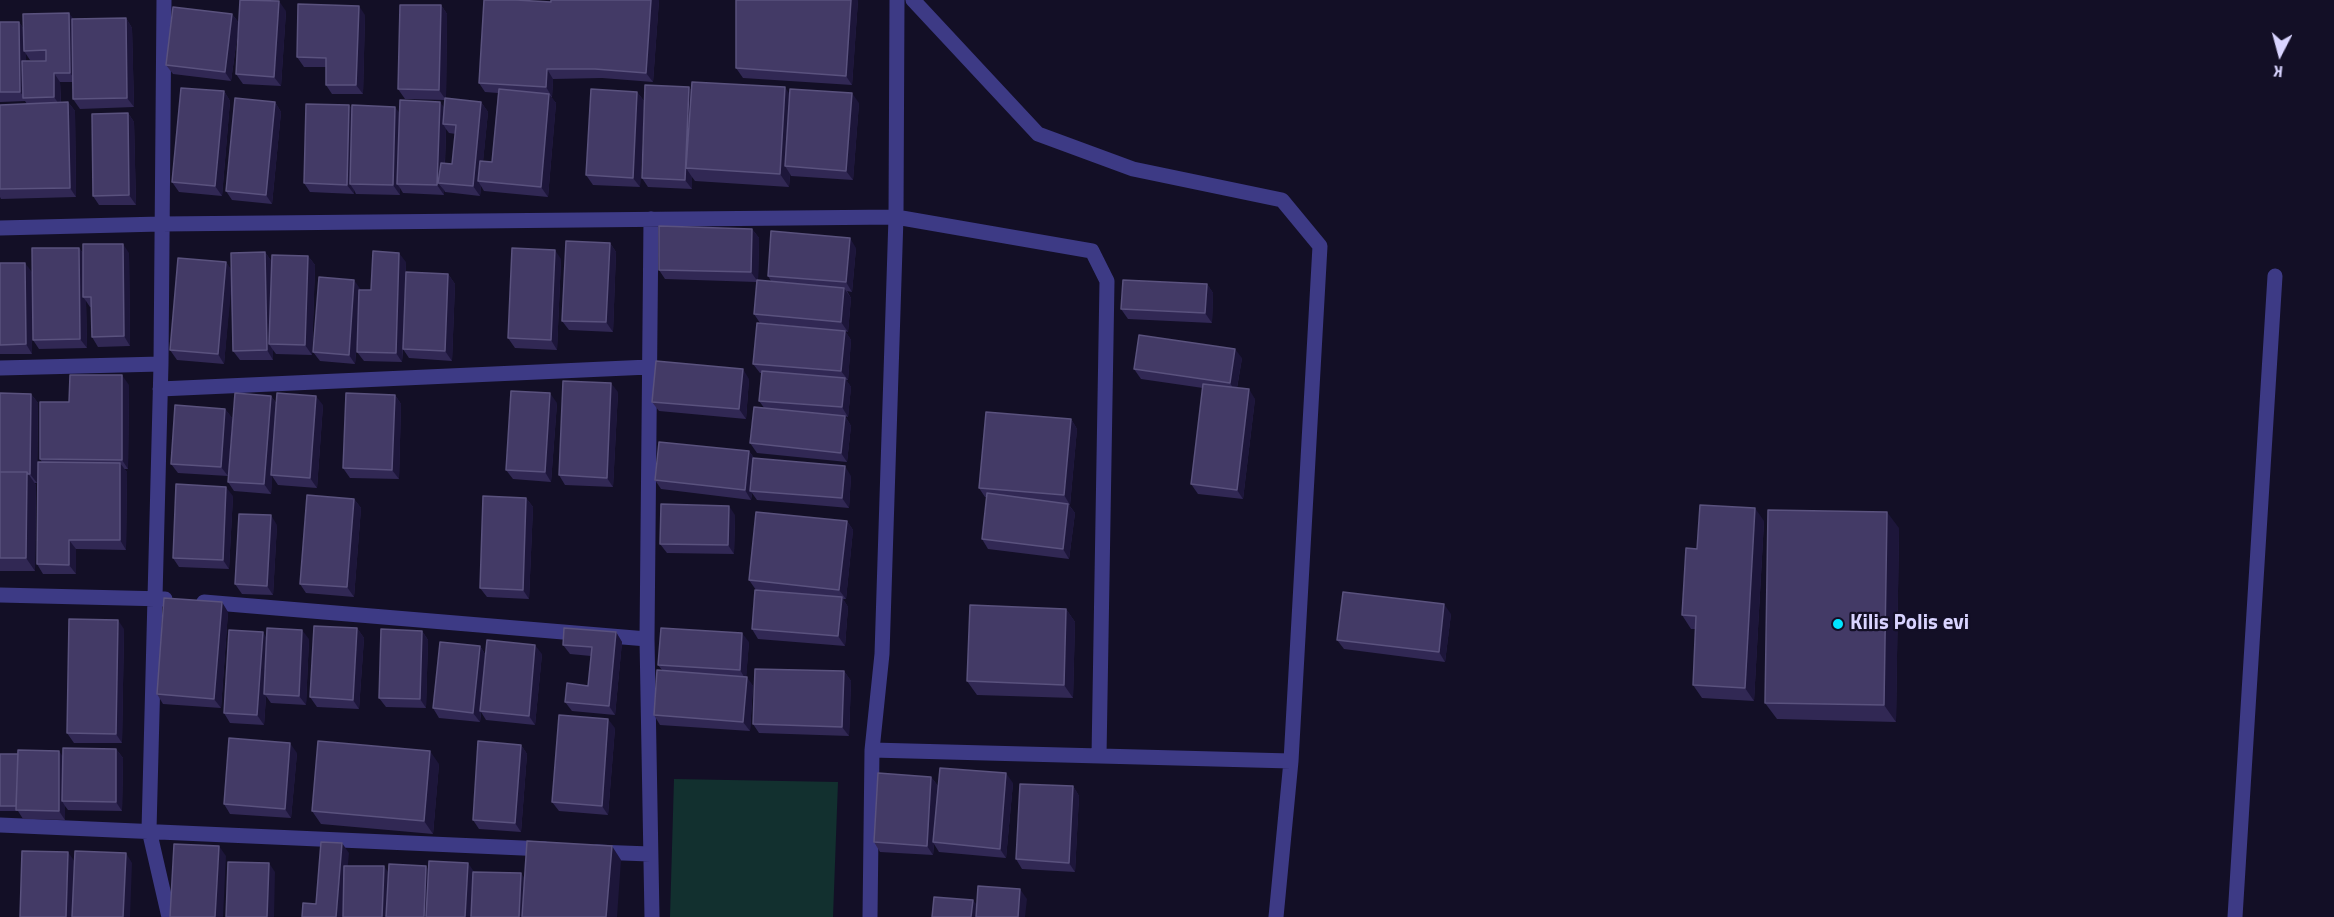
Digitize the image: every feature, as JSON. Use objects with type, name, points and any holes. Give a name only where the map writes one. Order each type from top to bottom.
[{"type":"street","points":[[164,0],[161,364],[149,830],[169,917]]},
{"type":"street","points":[[870,917],[872,750],[882,654],[896,217],[897,0]]},
{"type":"street","points":[[914,0],[1038,134],[1133,169],[1282,200],[1320,246],[1291,761],[1276,917]]},
{"type":"street","points":[[0,228],[161,224],[896,217],[1092,251],[1107,281],[1099,756]]},
{"type":"street","points":[[651,219],[647,639],[652,917]]},
{"type":"street","points":[[2235,917],[2275,276]]},
{"type":"street","points":[[0,368],[161,364]]},
{"type":"street","points":[[160,389],[649,367]]},
{"type":"street","points":[[0,595],[155,598],[647,639]]},
{"type":"street","points":[[872,750],[1291,761]]},
{"type":"street","points":[[0,825],[554,850]]},
{"type":"street","points":[[578,851],[650,855]]},
{"type":"green space","points":[[674,779],[838,782],[833,917],[670,917]]},
{"type":"building","points":[[240,0],[279,1],[274,77],[236,74]]},
{"type":"building","points":[[484,0],[551,2],[551,0],[651,0],[646,73],[595,69],[547,69],[546,87],[479,83]]},
{"type":"building","points":[[736,0],[851,0],[846,76],[736,68]]},
{"type":"building","points":[[298,4],[359,6],[356,85],[326,85],[326,58],[297,57]]},
{"type":"building","points":[[400,5],[441,5],[439,90],[398,89]]},
{"type":"building","points":[[173,7],[232,14],[225,72],[166,65]]},
{"type":"building","points":[[69,13],[70,73],[54,73],[54,97],[23,98],[22,61],[46,61],[46,50],[24,51],[23,14]]},
{"type":"building","points":[[126,18],[127,98],[73,99],[72,19]]},
{"type":"building","points":[[0,22],[19,22],[20,92],[0,92]]},
{"type":"building","points":[[692,82],[785,87],[780,174],[686,168]]},
{"type":"building","points":[[645,85],[689,87],[685,180],[642,178]]},
{"type":"building","points":[[181,88],[224,91],[215,186],[172,182]]},
{"type":"building","points":[[499,89],[549,94],[541,187],[478,181],[480,161],[492,162]]},
{"type":"building","points":[[591,89],[637,92],[633,178],[586,175]]},
{"type":"building","points":[[790,89],[852,93],[846,171],[785,166]]},
{"type":"building","points":[[235,98],[275,102],[266,195],[226,191]]},
{"type":"building","points":[[445,98],[481,102],[473,186],[438,183],[441,163],[452,164],[456,125],[443,124]]},
{"type":"building","points":[[400,100],[440,102],[437,185],[397,184]]},
{"type":"building","points":[[68,102],[70,188],[0,189],[0,105]]},
{"type":"building","points":[[306,104],[349,105],[347,185],[304,183]]},
{"type":"building","points":[[352,105],[395,107],[393,185],[350,184]]},
{"type":"building","points":[[128,113],[129,195],[93,196],[92,114]]},
{"type":"building","points":[[659,226],[752,229],[751,272],[659,270]]},
{"type":"building","points":[[771,231],[850,238],[846,282],[768,276]]},
{"type":"building","points":[[566,241],[610,243],[606,322],[562,321]]},
{"type":"building","points":[[83,244],[123,244],[124,336],[92,337],[91,297],[83,297]]},
{"type":"building","points":[[32,248],[79,248],[80,339],[33,340]]},
{"type":"building","points":[[512,248],[555,250],[551,340],[508,338]]},
{"type":"building","points":[[373,251],[399,253],[396,353],[357,352],[359,290],[371,290]]},
{"type":"building","points":[[265,252],[267,350],[233,351],[231,253]]},
{"type":"building","points":[[272,255],[308,256],[305,345],[269,344]]},
{"type":"building","points":[[178,258],[226,262],[218,354],[170,350]]},
{"type":"building","points":[[0,263],[25,263],[26,344],[0,345]]},
{"type":"building","points":[[406,272],[448,274],[445,351],[403,349]]},
{"type":"building","points":[[319,277],[354,280],[349,355],[313,352]]},
{"type":"building","points":[[757,280],[844,288],[841,322],[754,314]]},
{"type":"building","points":[[1123,280],[1207,284],[1205,313],[1121,309]]},
{"type":"building","points":[[757,323],[845,331],[841,371],[753,364]]},
{"type":"building","points":[[1139,335],[1235,349],[1230,383],[1134,369]]},
{"type":"building","points":[[656,361],[743,369],[739,409],[652,402]]},
{"type":"building","points":[[762,371],[845,378],[842,407],[759,401]]},
{"type":"building","points":[[70,375],[122,375],[122,460],[40,459],[40,402],[69,402]]},
{"type":"building","points":[[563,381],[611,383],[607,478],[559,475]]},
{"type":"building","points":[[1203,384],[1249,389],[1237,490],[1191,484]]},
{"type":"building","points":[[511,391],[550,393],[545,472],[506,470]]},
{"type":"building","points":[[0,393],[31,394],[30,474],[0,472]]},
{"type":"building","points":[[235,393],[271,396],[264,484],[228,482]]},
{"type":"building","points":[[277,393],[316,396],[310,478],[271,475]]},
{"type":"building","points":[[346,393],[395,395],[392,470],[343,468]]},
{"type":"building","points":[[175,405],[225,409],[221,467],[171,464]]},
{"type":"building","points":[[754,407],[845,416],[841,453],[750,443]]},
{"type":"building","points":[[986,412],[1071,419],[1064,495],[979,488]]},
{"type":"building","points":[[659,442],[749,451],[745,490],[655,480]]},
{"type":"building","points":[[753,458],[845,466],[842,498],[750,491]]},
{"type":"building","points":[[38,462],[120,463],[120,540],[69,540],[69,565],[37,564]]},
{"type":"building","points":[[0,472],[27,472],[26,558],[0,558]]},
{"type":"building","points":[[176,484],[226,487],[223,560],[173,558]]},
{"type":"building","points":[[987,493],[1068,504],[1063,549],[982,539]]},
{"type":"building","points":[[307,495],[354,499],[347,587],[300,584]]},
{"type":"building","points":[[483,496],[526,498],[523,590],[480,588]]},
{"type":"building","points":[[661,504],[729,506],[728,545],[660,544]]},
{"type":"building","points":[[1700,505],[1755,508],[1745,688],[1693,685],[1696,616],[1682,615],[1686,548],[1697,549]]},
{"type":"building","name":"Kilis Polis evi","points":[[1768,510],[1887,512],[1884,705],[1765,703]]},
{"type":"building","points":[[756,512],[847,521],[839,590],[749,580]]},
{"type":"building","points":[[239,514],[271,515],[267,586],[235,584]]},
{"type":"building","points":[[755,590],[842,597],[838,636],[752,629]]},
{"type":"building","points":[[1343,592],[1444,604],[1439,652],[1337,640]]},
{"type":"building","points":[[164,598],[222,602],[214,699],[157,694]]},
{"type":"building","points":[[970,605],[1066,609],[1064,685],[967,681]]},
{"type":"building","points":[[69,619],[118,620],[116,734],[67,733]]},
{"type":"building","points":[[314,626],[357,628],[353,700],[310,697]]},
{"type":"building","points":[[267,628],[302,630],[299,696],[264,694]]},
{"type":"building","points":[[564,628],[616,632],[609,706],[565,702],[567,683],[588,686],[592,647],[563,645]]},
{"type":"building","points":[[661,628],[742,633],[740,670],[658,665]]},
{"type":"building","points":[[381,629],[422,631],[420,699],[379,698]]},
{"type":"building","points":[[229,630],[263,632],[257,715],[224,713]]},
{"type":"building","points":[[487,640],[535,645],[529,716],[480,711]]},
{"type":"building","points":[[440,642],[480,646],[473,713],[433,708]]},
{"type":"building","points":[[755,669],[844,671],[842,727],[753,724]]},
{"type":"building","points":[[657,670],[747,677],[743,722],[654,715]]},
{"type":"building","points":[[559,715],[608,719],[602,806],[552,802]]},
{"type":"building","points":[[229,738],[290,743],[285,809],[224,804]]},
{"type":"building","points":[[318,741],[430,751],[424,821],[312,811]]},
{"type":"building","points":[[478,741],[521,745],[515,823],[473,820]]},
{"type":"building","points":[[63,748],[116,749],[116,802],[62,801]]},
{"type":"building","points":[[18,750],[59,751],[59,811],[16,810]]},
{"type":"building","points":[[0,754],[18,754],[16,806],[0,806]]},
{"type":"building","points":[[940,768],[1006,773],[1000,849],[933,842]]},
{"type":"building","points":[[878,773],[931,777],[927,846],[874,842]]},
{"type":"building","points":[[1020,784],[1073,786],[1069,863],[1016,859]]},
{"type":"building","points":[[527,841],[612,846],[606,917],[522,917]]},
{"type":"building","points":[[321,842],[342,843],[336,917],[302,917],[303,903],[316,904]]},
{"type":"building","points":[[174,844],[219,846],[215,917],[170,917]]},
{"type":"building","points":[[22,851],[68,852],[66,917],[20,917]]},
{"type":"building","points":[[75,851],[126,853],[123,917],[72,917]]},
{"type":"building","points":[[429,861],[468,863],[465,917],[426,917]]},
{"type":"building","points":[[228,862],[269,863],[267,917],[226,917]]},
{"type":"building","points":[[389,864],[426,866],[424,917],[386,917]]},
{"type":"building","points":[[344,866],[384,866],[382,917],[343,917]]},
{"type":"building","points":[[473,872],[521,873],[519,917],[471,917]]},
{"type":"building","points":[[978,886],[1020,889],[1018,917],[976,917]]},
{"type":"building","points":[[934,897],[973,900],[971,917],[932,917]]},
{"type":"place","name":"Kilis Polis evi","points":[[1838,624]]}]
